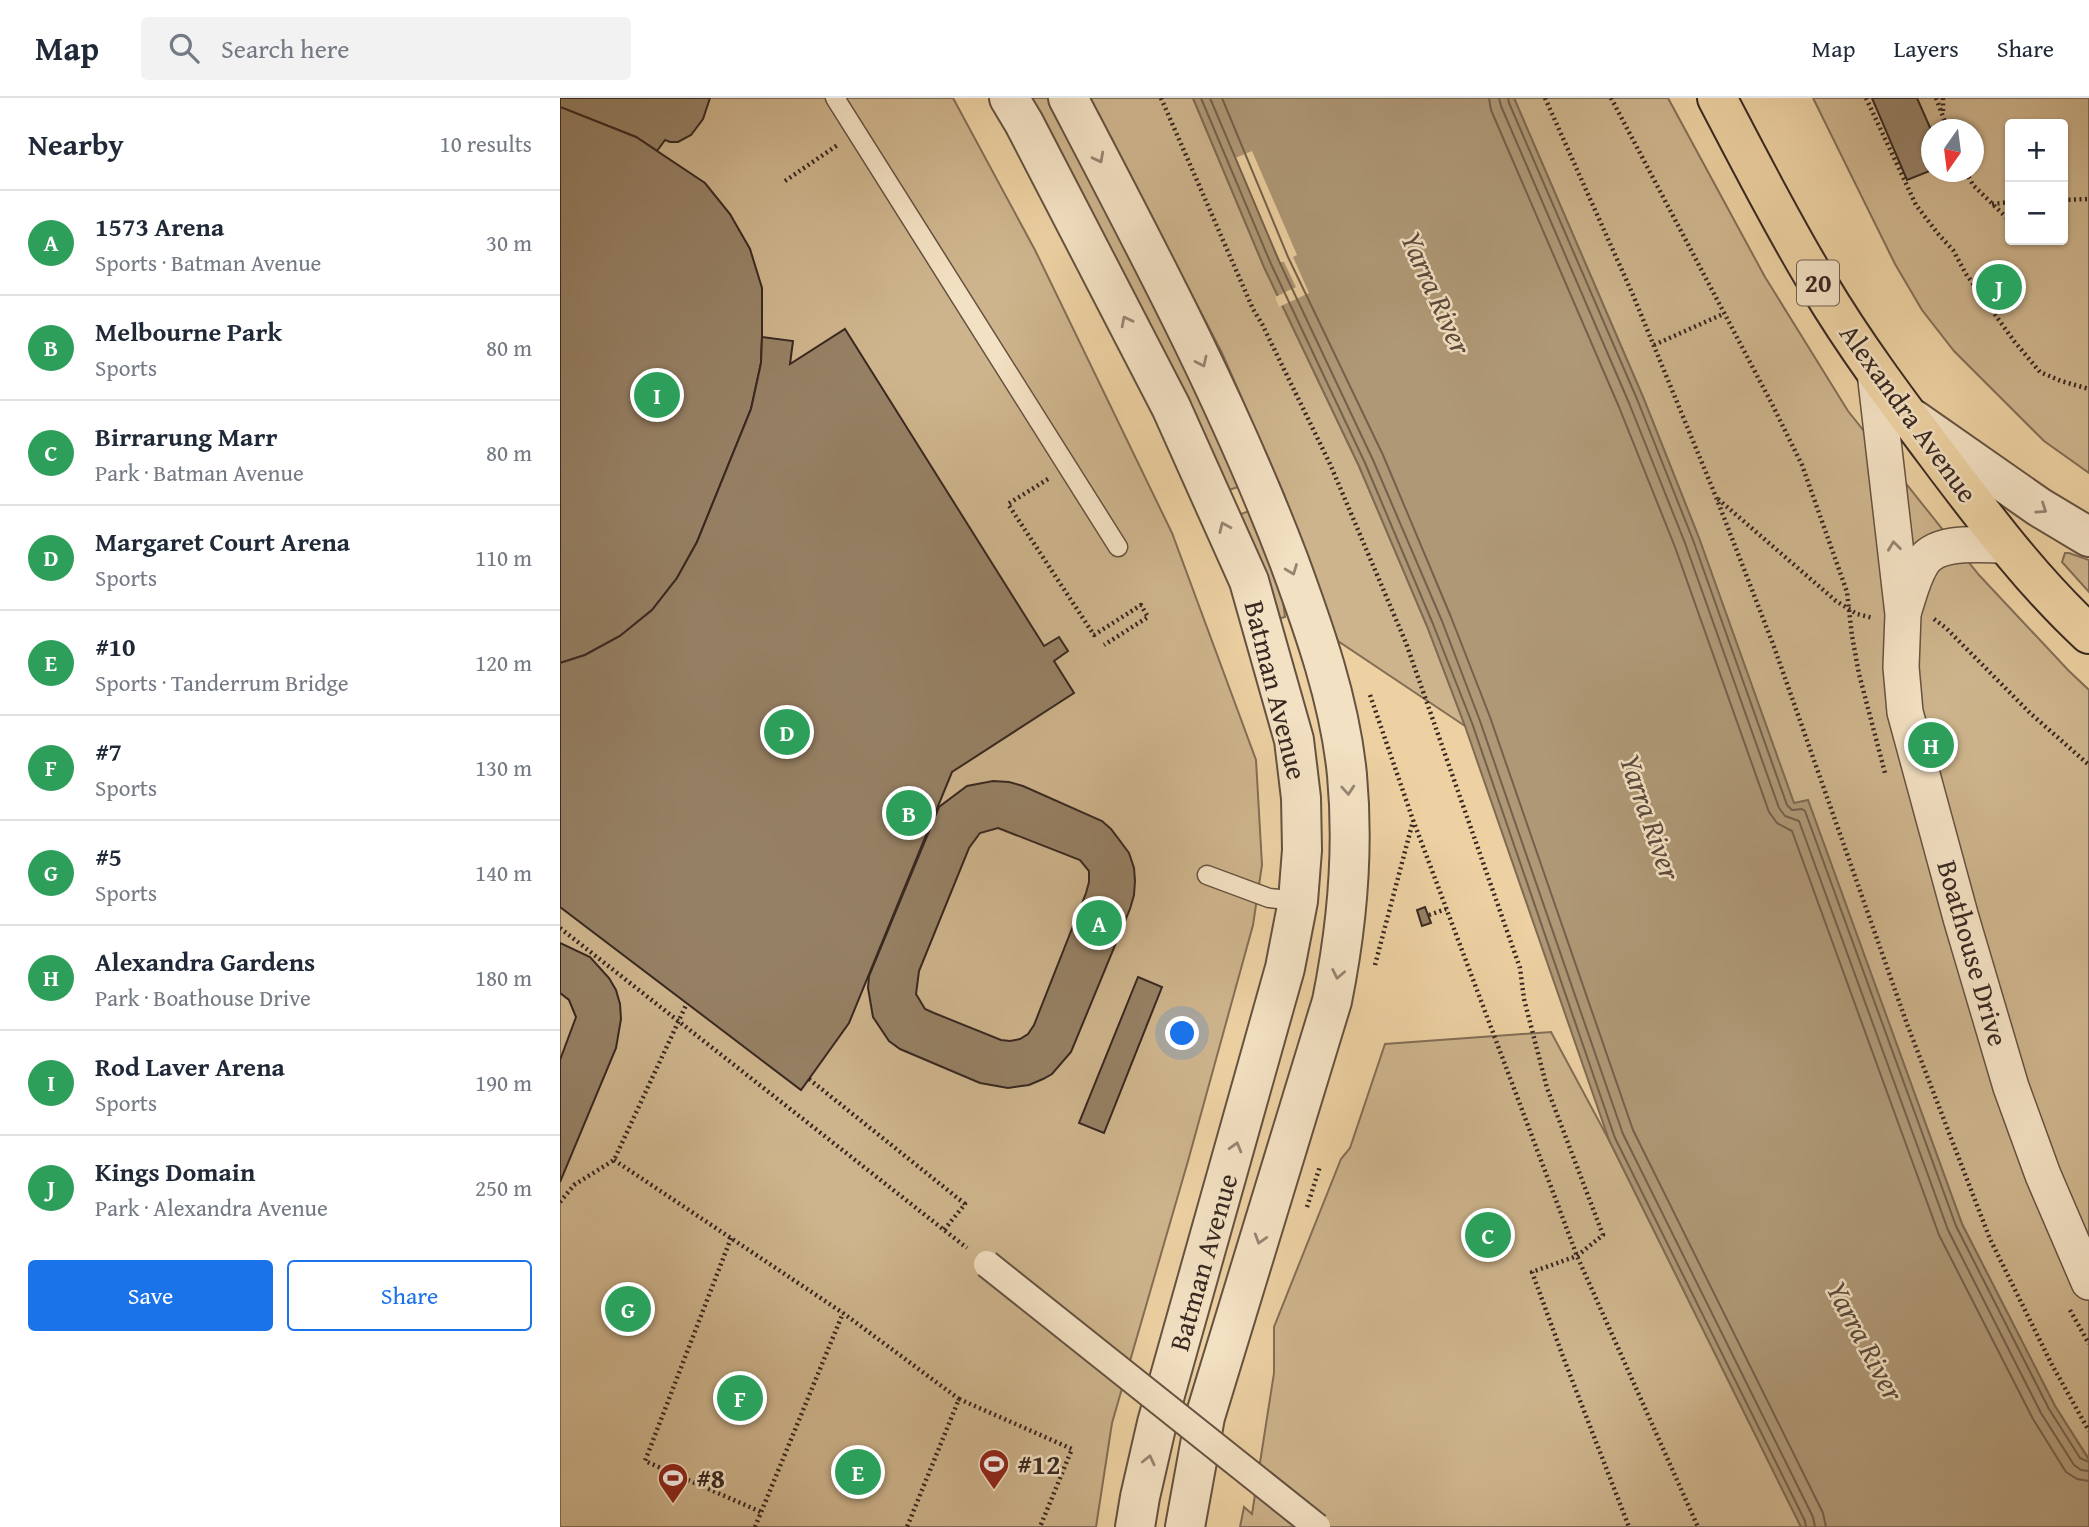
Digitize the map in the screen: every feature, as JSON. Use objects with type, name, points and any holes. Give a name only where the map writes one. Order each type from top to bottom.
[{"type":"highway","name":"Alexandra Avenue","points":[[1717,98],[1788,233],[1875,372],[2006,545],[2089,634]]},
{"type":"street","name":"Batman Avenue","points":[[1009,98],[1043,158],[1171,407],[1249,582],[1294,740],[1301,798],[1302,850],[1298,901],[1285,968],[1157,1423],[1135,1527]]},
{"type":"street","name":"Batman Avenue","points":[[1068,98],[1201,359],[1267,503],[1305,605],[1335,711],[1347,773],[1350,830],[1347,906],[1342,952],[1332,1002],[1205,1417],[1185,1527]]},
{"type":"street","name":"Boathouse Drive","points":[[1875,372],[1903,614],[1901,667],[1905,712],[1961,918],[2011,1087],[2043,1175],[2089,1282]]},
{"type":"street","points":[[1908,416],[2039,507],[2089,537]]},
{"type":"street","name":"Boathouse Drive","points":[[1903,614],[1920,567],[1932,552],[1954,546],[2006,545]]},
{"type":"street","points":[[1298,901],[1347,906]]},
{"type":"street","points":[[987,1264],[1317,1527]]},
{"type":"lane","points":[[835,98],[1118,547]]},
{"type":"lane","points":[[1207,874],[1269,898],[1298,901]]},
{"type":"path","points":[[1161,98],[1253,309],[1330,464],[1406,643],[1520,968],[1524,999],[1547,1088],[1603,1235],[1577,1256],[1532,1272],[1629,1527]]},
{"type":"path","points":[[1545,98],[1654,345],[1773,644],[1907,1024],[1976,1204],[2050,1363],[2089,1431]]},
{"type":"path","points":[[1611,98],[1772,404],[1801,465],[1845,583],[1850,610]]},
{"type":"path","points":[[1866,98],[1916,205],[1953,250],[1966,274],[2014,341],[2040,372],[2089,389]]},
{"type":"path","points":[[1936,98],[1944,119]]},
{"type":"path","points":[[1943,98],[1943,115]]},
{"type":"path","points":[[1971,182],[2005,216]]},
{"type":"path","points":[[2068,200],[2089,199]]},
{"type":"path","points":[[1992,204],[2005,203]]},
{"type":"path","points":[[1654,345],[1723,314]]},
{"type":"path","points":[[1067,467],[1008,504],[1094,635],[1141,605],[1148,617],[1104,645]]},
{"type":"path","points":[[1413,820],[1577,1256],[1698,1527]]},
{"type":"path","points":[[1429,915],[1446,909]]},
{"type":"path","points":[[560,928],[987,1264]]},
{"type":"path","points":[[560,1202],[574,1185],[614,1160],[687,1003]]},
{"type":"path","points":[[809,1079],[965,1204],[944,1230]]},
{"type":"path","points":[[614,1160],[843,1313],[959,1399],[1072,1449],[1040,1527]]},
{"type":"path","points":[[731,1238],[645,1461],[761,1512]]},
{"type":"path","points":[[755,1527],[843,1313]]},
{"type":"path","points":[[906,1527],[959,1399]]},
{"type":"shaded area","points":[[560,98],[953,98],[1035,250],[1172,533],[1256,760],[1262,865],[1253,925],[1112,1423],[1096,1527],[560,1527]]},
{"type":"shaded area","points":[[1030,98],[1049,98],[1117,228],[1241,486],[1229,490]]},
{"type":"shaded area","points":[[1090,98],[1193,98],[1264,267],[1359,466],[1427,626],[1465,726],[1338,641],[1284,494],[1222,353]]},
{"type":"shaded area","points":[[1514,98],[1668,98],[1765,277],[1848,411],[1979,575],[2089,690],[2089,1459],[2055,1406],[1962,1224],[1808,801],[1794,804],[1699,538],[1643,397]]},
{"type":"shaded area","points":[[1813,98],[2089,98],[2089,473],[2044,441],[1954,351],[1922,310],[1895,264]]},
{"type":"shaded area","points":[[1252,510],[1282,592],[1285,617],[1277,619],[1238,515]]},
{"type":"shaded area","points":[[2065,553],[2089,560],[2089,592],[2062,562]]},
{"type":"shaded area","points":[[1551,1032],[1609,1140],[1801,1527],[1240,1527],[1244,1507],[1252,1514],[1274,1373],[1274,1327],[1341,1159],[1350,1148],[1385,1044]]},
{"type":"water","name":"Yarra River","points":[[1193,98],[1514,98],[1643,397],[1699,538],[1794,803],[1808,800],[1962,1224],[2055,1406],[2089,1460],[2089,1527],[1801,1527],[1609,1140],[1465,726],[1427,626],[1359,466],[1264,267]]},
{"type":"pier","points":[[1252,151],[1297,255],[1293,257],[1309,293],[1279,307],[1275,297],[1296,287],[1284,262],[1280,262],[1235,158]]},
{"type":"building","points":[[560,98],[710,98],[703,119],[691,135],[678,142],[665,140],[657,151],[636,137],[560,107]]},
{"type":"building","points":[[1872,98],[1917,98],[1926,119],[1921,119],[1921,174],[1907,180]]},
{"type":"building","points":[[560,107],[636,137],[705,183],[730,214],[750,249],[762,288],[762,337],[761,363],[751,409],[697,542],[677,578],[652,610],[620,636],[585,655],[560,663]]},
{"type":"building","points":[[845,329],[1044,646],[1059,637],[1068,651],[1054,661],[1074,693],[952,772],[849,1023],[801,1090],[560,907],[560,663],[585,655],[620,636],[652,610],[677,578],[697,542],[751,409],[761,363],[762,337],[793,341],[790,364]]},
{"type":"building","points":[[993,781],[1009,782],[1102,821],[1129,853],[1134,868],[1134,895],[1130,909],[1071,1052],[1052,1074],[1029,1085],[1008,1088],[980,1083],[900,1049],[889,1041],[873,1017],[868,988],[869,976],[939,807],[967,786]],"holes":[[[998,828],[1080,860],[1089,871],[1086,893],[1034,1025],[1028,1034],[1020,1039],[1001,1040],[925,1009],[916,994],[919,971],[969,848],[980,833]]]},
{"type":"building","points":[[1425,907],[1431,923],[1422,926],[1417,910]]},
{"type":"building","points":[[560,943],[590,957],[609,978],[616,990],[621,1019],[616,1048],[560,1182],[560,1060],[576,1017],[569,1000],[560,993]]},
{"type":"building","points":[[1138,977],[1162,987],[1104,1133],[1079,1123]]},
{"type":"place","name":"Kings Domain","points":[[1999,287]]},
{"type":"place","name":"Rod Laver Arena","points":[[657,395]]},
{"type":"place","name":"Margaret Court Arena","points":[[787,732]]},
{"type":"place","name":"Alexandra Gardens","points":[[1931,745]]},
{"type":"place","name":"Melbourne Park","points":[[909,813]]},
{"type":"place","name":"1573 Arena","points":[[1099,923]]},
{"type":"place","name":"Birrarung Marr","points":[[1488,1235]]},
{"type":"place","name":"#5","points":[[628,1309]]},
{"type":"place","name":"#7","points":[[740,1398]]},
{"type":"place","name":"#10","points":[[858,1472]]},
{"type":"place","name":"#12","points":[[994,1491]]},
{"type":"place","name":"#8","points":[[673,1505]]}]
